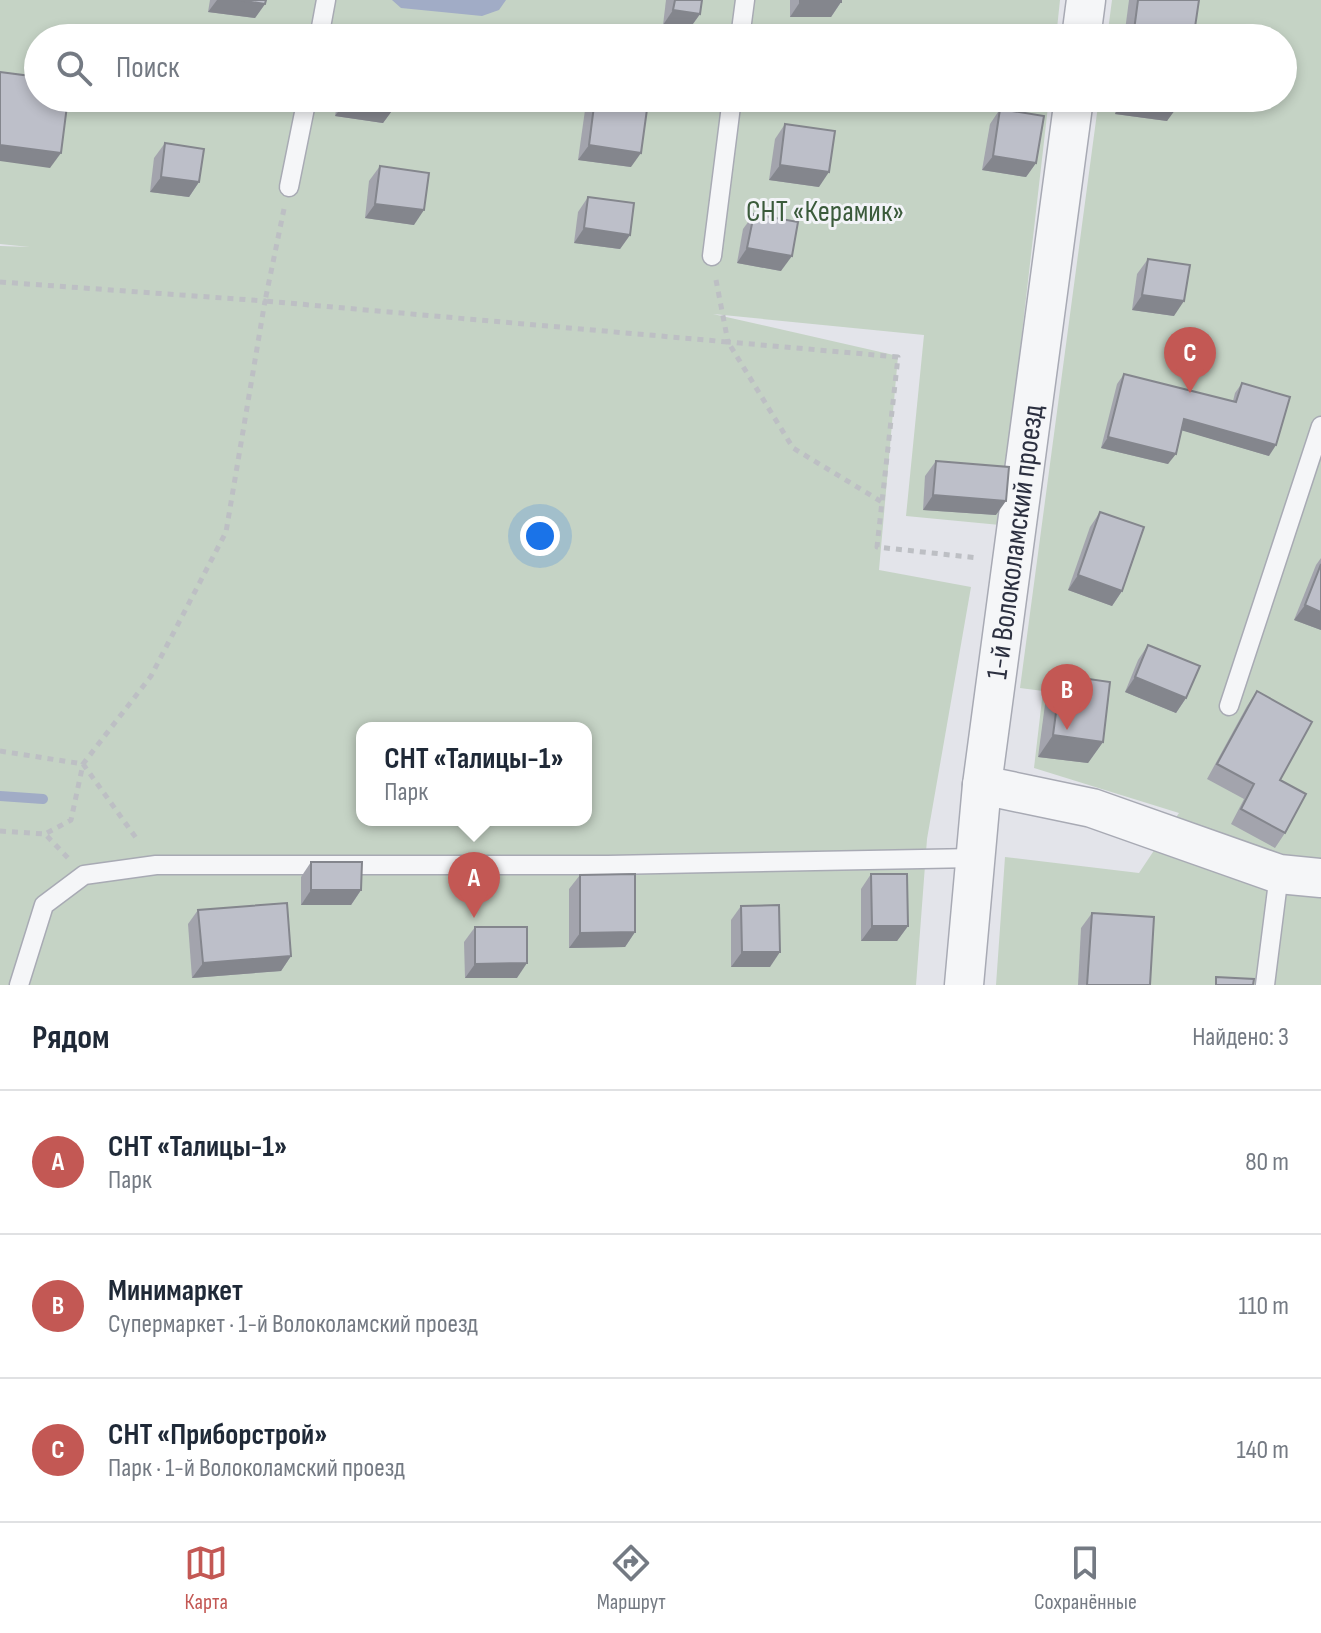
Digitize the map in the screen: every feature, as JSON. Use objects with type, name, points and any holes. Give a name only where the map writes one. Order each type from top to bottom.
[{"type":"street","points":[[1083,24],[1086,0]]},
{"type":"street","name":"1-й Волоколамский проезд","points":[[964,985],[982,785],[1072,112]]},
{"type":"street","points":[[982,785],[1092,808],[1279,874],[1321,878]]},
{"type":"lane","points":[[322,24],[326,0]]},
{"type":"lane","points":[[742,24],[745,0]]},
{"type":"lane","points":[[289,187],[304,112]]},
{"type":"lane","points":[[712,256],[730,112]]},
{"type":"lane","points":[[1229,706],[1321,426]]},
{"type":"lane","points":[[1304,484],[1321,494]]},
{"type":"lane","points":[[19,985],[44,905],[84,875],[156,865],[592,865],[975,858]]},
{"type":"lane","points":[[1265,985],[1279,874]]},
{"type":"path","points":[[0,831],[45,834],[71,820],[83,764],[151,676],[226,532],[265,301],[289,187]]},
{"type":"path","points":[[712,256],[728,342],[793,448],[882,502]]},
{"type":"path","points":[[0,282],[265,301],[898,357],[877,547],[1013,561]]},
{"type":"path","points":[[0,751],[83,764],[156,865]]},
{"type":"path","points":[[45,834],[84,875]]},
{"type":"green space","name":"СНТ «Керамик»","points":[[0,0],[1060,0],[1057,24],[24,24],[24,112],[1047,112],[1000,525],[906,516],[924,335],[713,314],[898,356],[879,570],[971,587],[927,839],[916,985],[0,985],[0,246],[30,247],[0,244]]},
{"type":"green space","points":[[1112,0],[1321,0],[1321,985],[996,985],[1005,857],[1139,873],[1179,813],[1034,768],[1043,691],[1020,688],[1097,112],[1297,112],[1297,24],[1109,24]]},
{"type":"water","points":[[392,0],[506,0],[499,10],[482,16],[401,8]]},
{"type":"building","points":[[238,0],[266,0],[265,4]]},
{"type":"building","points":[[675,0],[702,0],[700,14],[673,10]]},
{"type":"building","points":[[841,0],[841,2],[800,2]]},
{"type":"building","points":[[1138,0],[1199,0],[1195,24],[1135,24]]},
{"type":"building","points":[[0,72],[24,75],[24,112],[66,112],[61,153],[0,145]]},
{"type":"building","points":[[593,112],[647,112],[641,153],[589,145]]},
{"type":"building","points":[[1000,112],[1044,116],[1036,163],[993,156]]},
{"type":"building","points":[[785,124],[835,131],[829,172],[780,165]]},
{"type":"building","points":[[165,143],[204,149],[199,182],[161,177]]},
{"type":"building","points":[[380,166],[429,173],[424,210],[375,204]]},
{"type":"building","points":[[588,197],[634,203],[630,235],[584,228]]},
{"type":"building","points":[[754,214],[798,222],[792,256],[747,248]]},
{"type":"building","points":[[1148,259],[1190,265],[1184,301],[1142,295]]},
{"type":"building","points":[[1124,374],[1236,402],[1242,383],[1290,397],[1276,445],[1184,419],[1176,454],[1108,437]]},
{"type":"building","points":[[936,461],[1009,467],[1006,501],[933,495]]},
{"type":"building","points":[[1100,512],[1144,527],[1122,591],[1078,575]]},
{"type":"building","points":[[1321,564],[1321,612],[1305,605]]},
{"type":"building","points":[[1148,645],[1200,666],[1186,698],[1135,677]]},
{"type":"building","points":[[1061,675],[1110,682],[1103,742],[1053,735]]},
{"type":"building","points":[[1257,691],[1312,722],[1280,780],[1306,794],[1285,833],[1241,809],[1254,784],[1217,764]]},
{"type":"building","points":[[311,862],[362,862],[361,890],[311,890]]},
{"type":"building","points":[[635,874],[635,932],[580,933],[580,875]]},
{"type":"building","points":[[871,874],[907,874],[908,926],[872,926]]},
{"type":"building","points":[[287,903],[291,956],[203,963],[198,910]]},
{"type":"building","points":[[779,905],[780,952],[742,952],[741,906]]},
{"type":"building","points":[[1092,913],[1154,917],[1150,985],[1087,985]]},
{"type":"building","points":[[475,927],[527,927],[527,963],[475,964]]},
{"type":"building","points":[[1216,977],[1254,979],[1253,985],[1216,985]]},
{"type":"waterway","points":[[0,796],[43,799]]},
{"type":"place","name":"СНТ «Приборстрой»","points":[[1190,393]]},
{"type":"place","name":"Минимаркет","points":[[1067,730]]},
{"type":"place","name":"СНТ «Талицы-1»","points":[[474,918]]}]
